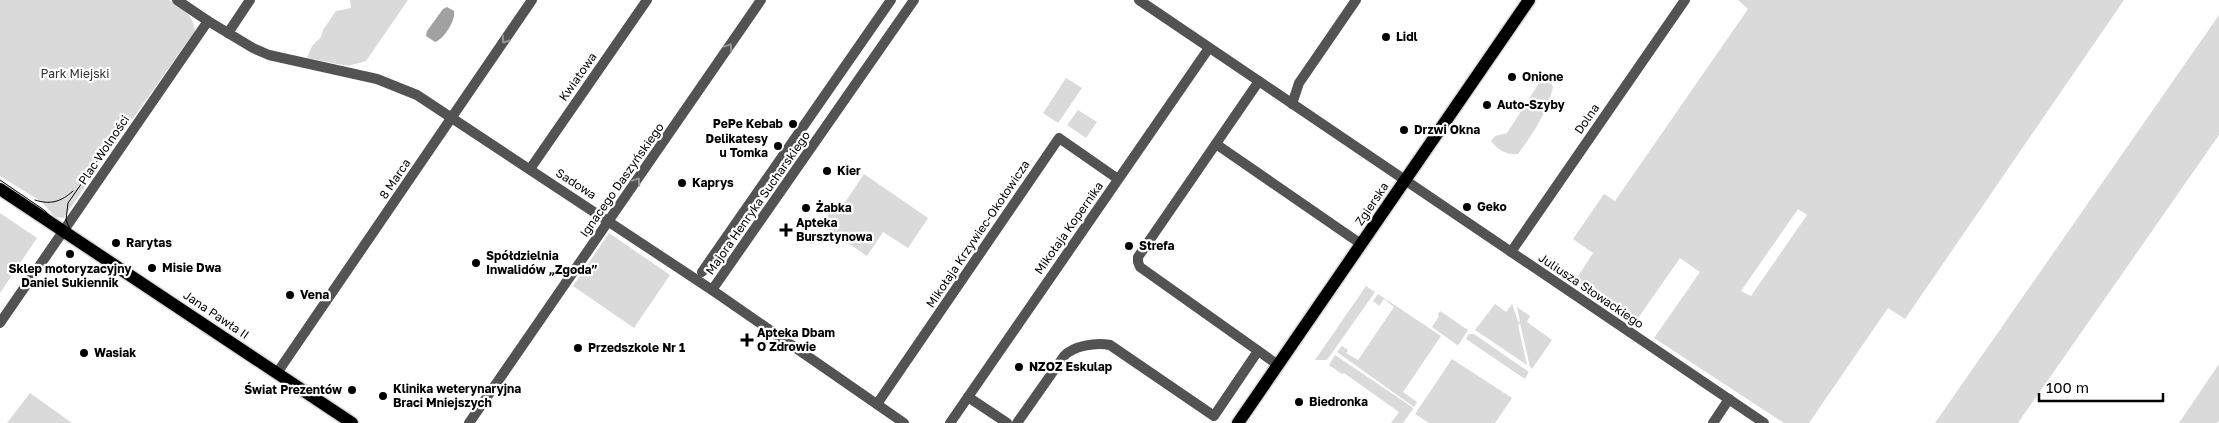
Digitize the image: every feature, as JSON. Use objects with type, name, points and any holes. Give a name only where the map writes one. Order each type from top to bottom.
[{"type":"main road","name":"Zgierska","points":[[1238,423],[1529,0]]},
{"type":"main road","name":"Jana Pawła II","points":[[0,189],[352,423]]},
{"type":"street","points":[[177,0],[208,20]]},
{"type":"street","points":[[228,33],[250,0]]},
{"type":"street","name":"8 Marca","points":[[277,372],[532,0]]},
{"type":"street","name":"Kwiatowa","points":[[530,169],[647,0]]},
{"type":"street","name":"Ignacego Daszyńskiego","points":[[469,423],[761,0]]},
{"type":"street","name":"Majora Henryka Sucharskiego","points":[[702,272],[891,0]]},
{"type":"street","name":"Majora Henryka Sucharskiego","points":[[712,290],[914,0]]},
{"type":"street","name":"Juliusza Słowackiego","points":[[1139,0],[1764,423]]},
{"type":"street","points":[[1292,104],[1299,83],[1356,0]]},
{"type":"street","name":"Dolna","points":[[1511,252],[1685,0]]},
{"type":"street","name":"Sadowa","points":[[208,20],[253,48],[279,59],[389,83],[416,95],[610,221],[904,423]]},
{"type":"street","name":"Plac Wolności","points":[[0,323],[208,20]]},
{"type":"street","name":"Mikołaja Kopernika","points":[[950,423],[1208,48]]},
{"type":"street","points":[[1259,81],[1138,257],[1138,262],[1140,267],[1278,365]]},
{"type":"street","name":"Majora Henryka Sucharskiego","points":[[808,120],[824,131]]},
{"type":"street","name":"Mikołaja Krzywiec-Okołowicza","points":[[877,404],[1059,138],[1118,179]]},
{"type":"street","points":[[1216,144],[1362,244]]},
{"type":"street","points":[[1017,423],[1064,356],[1072,350],[1090,345],[1110,345],[1214,416],[1258,351]]},
{"type":"street","points":[[968,397],[1007,423]]},
{"type":"street","points":[[1713,423],[1729,399]]},
{"type":"green space","name":"Park Miejski","points":[[0,0],[169,0],[187,12],[194,25],[195,31],[114,145],[100,163],[98,162],[84,182],[84,188],[64,218],[55,217],[42,202],[0,176]]},
{"type":"green space","points":[[350,0],[408,0],[366,61],[348,66],[307,58],[312,46],[321,37],[323,30],[336,11],[351,8]]},
{"type":"green space","points":[[1738,0],[2124,0],[1905,319],[1888,308],[1809,423],[1784,423],[1654,338],[1700,272],[1680,258],[1634,324],[1575,281],[1593,253],[1573,239],[1604,194],[1615,201],[1748,9]],"holes":[[[1798,209],[1807,215],[1751,296],[1741,291]]]},
{"type":"green space","points":[[2219,15],[2219,135],[2018,423],[1935,423]]},
{"type":"green space","points":[[1066,78],[1082,88],[1058,123],[1043,113]]},
{"type":"green space","points":[[1541,80],[1549,81],[1553,87],[1539,122],[1529,138],[1518,154],[1510,154],[1496,147],[1491,141],[1495,136],[1507,133]]},
{"type":"green space","points":[[1078,110],[1097,122],[1086,138],[1067,125]]},
{"type":"green space","points":[[864,174],[928,218],[908,248],[883,232],[867,256],[821,225],[838,201],[844,204]]},
{"type":"green space","points":[[0,213],[37,238],[0,293]]},
{"type":"green space","points":[[609,233],[670,275],[634,328],[573,286]]},
{"type":"green space","points":[[1366,286],[1375,292],[1327,360],[1315,360]]},
{"type":"green space","points":[[1378,294],[1441,336],[1403,392],[1417,402],[1414,407],[1337,352],[1342,346],[1348,350],[1346,353],[1358,360],[1394,307],[1384,299],[1379,306],[1373,301]]},
{"type":"green space","points":[[1495,304],[1506,312],[1512,304],[1520,322],[1517,307],[1530,316],[1527,322],[1552,340],[1532,369],[1520,323],[1518,325],[1527,365],[1475,330]]},
{"type":"green space","points":[[1440,311],[1468,330],[1459,344],[1457,345],[1432,327]]},
{"type":"green space","points":[[1469,334],[1474,334],[1529,372],[1525,379],[1466,339]]},
{"type":"green space","points":[[1335,355],[1412,407],[1413,409],[1403,423],[1391,423],[1399,412],[1344,373],[1342,374],[1329,365]]},
{"type":"green space","points":[[1452,359],[1512,398],[1495,423],[1429,423],[1415,414]]},
{"type":"green space","points":[[2219,364],[2219,421],[2217,423],[2179,423]]},
{"type":"green space","points":[[30,393],[72,423],[7,423]]},
{"type":"shaded area","points":[[447,7],[454,11],[453,19],[445,33],[435,42],[426,36],[427,31],[443,9]]},
{"type":"tram line","points":[[72,234],[66,220],[68,203],[122,125]]},
{"type":"tram line","points":[[0,180],[44,210],[68,233],[352,423]]},
{"type":"tram line","points":[[35,200],[55,202],[73,191]]},
{"type":"place","name":"Lidl","points":[[1386,37]]},
{"type":"place","name":"Onione","points":[[1512,77]]},
{"type":"place","name":"Auto-Szyby","points":[[1487,105]]},
{"type":"place","name":"PePe Kebab","points":[[793,124]]},
{"type":"place","name":"Drzwi Okna","points":[[1404,130]]},
{"type":"place","name":"Delikatesy u Tomka","points":[[778,146]]},
{"type":"place","name":"Kier","points":[[827,171]]},
{"type":"place","name":"Kaprys","points":[[682,183]]},
{"type":"place","name":"Geko","points":[[1467,207]]},
{"type":"place","name":"Żabka","points":[[806,208]]},
{"type":"place","name":"Apteka Bursztynowa","points":[[786,230]]},
{"type":"place","name":"Rarytas","points":[[116,243]]},
{"type":"place","name":"Strefa","points":[[1129,246]]},
{"type":"place","name":"Sklep motoryzacyjny Daniel Sukiennik","points":[[70,254]]},
{"type":"place","name":"Spółdzielnia Inwalidów „Zgoda”","points":[[476,263]]},
{"type":"place","name":"Misie Dwa","points":[[152,268]]},
{"type":"place","name":"Vena","points":[[290,295]]},
{"type":"place","name":"Apteka Dbam O Zdrowie","points":[[747,340]]},
{"type":"place","name":"Przedszkole Nr 1","points":[[578,348]]},
{"type":"place","name":"Wasiak","points":[[84,353]]},
{"type":"place","name":"NZOZ Eskulap","points":[[1019,367]]},
{"type":"place","name":"Świat Prezentów","points":[[352,390]]},
{"type":"place","name":"Klinika weterynaryjna Braci Mniejszych","points":[[383,396]]},
{"type":"place","name":"Biedronka","points":[[1299,402]]}]
